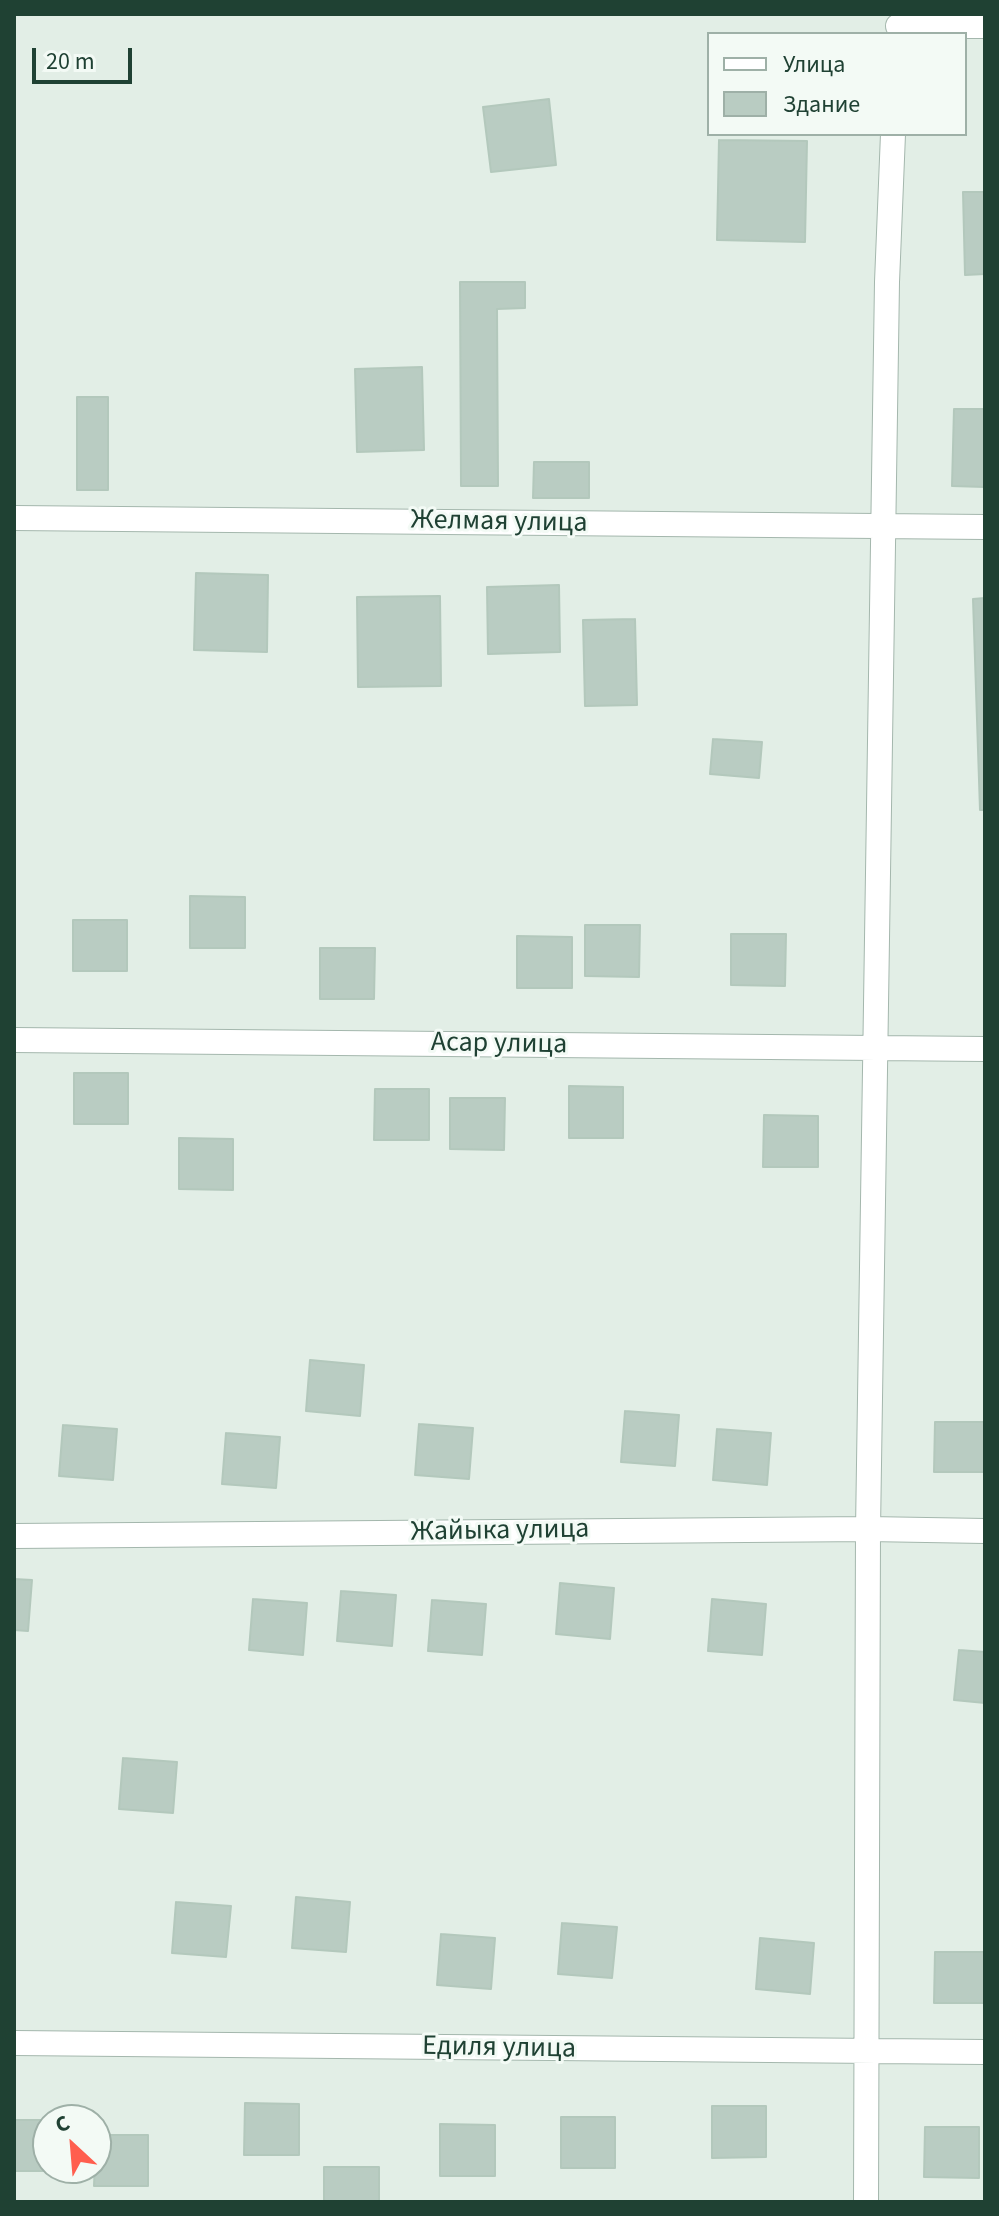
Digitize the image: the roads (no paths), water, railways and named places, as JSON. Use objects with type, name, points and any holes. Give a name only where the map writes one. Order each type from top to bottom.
[{"type":"street","points":[[898,25],[985,26]]},
{"type":"street","points":[[866,2202],[868,1529],[886,526],[887,282],[893,136]]},
{"type":"street","name":"Желмая улица","points":[[14,518],[985,527]]},
{"type":"street","name":"Асар улица","points":[[14,1040],[985,1049]]},
{"type":"street","name":"Жайыка улица","points":[[14,1536],[868,1529],[985,1531]]},
{"type":"street","name":"Едиля улица","points":[[14,2043],[985,2052]]}]
